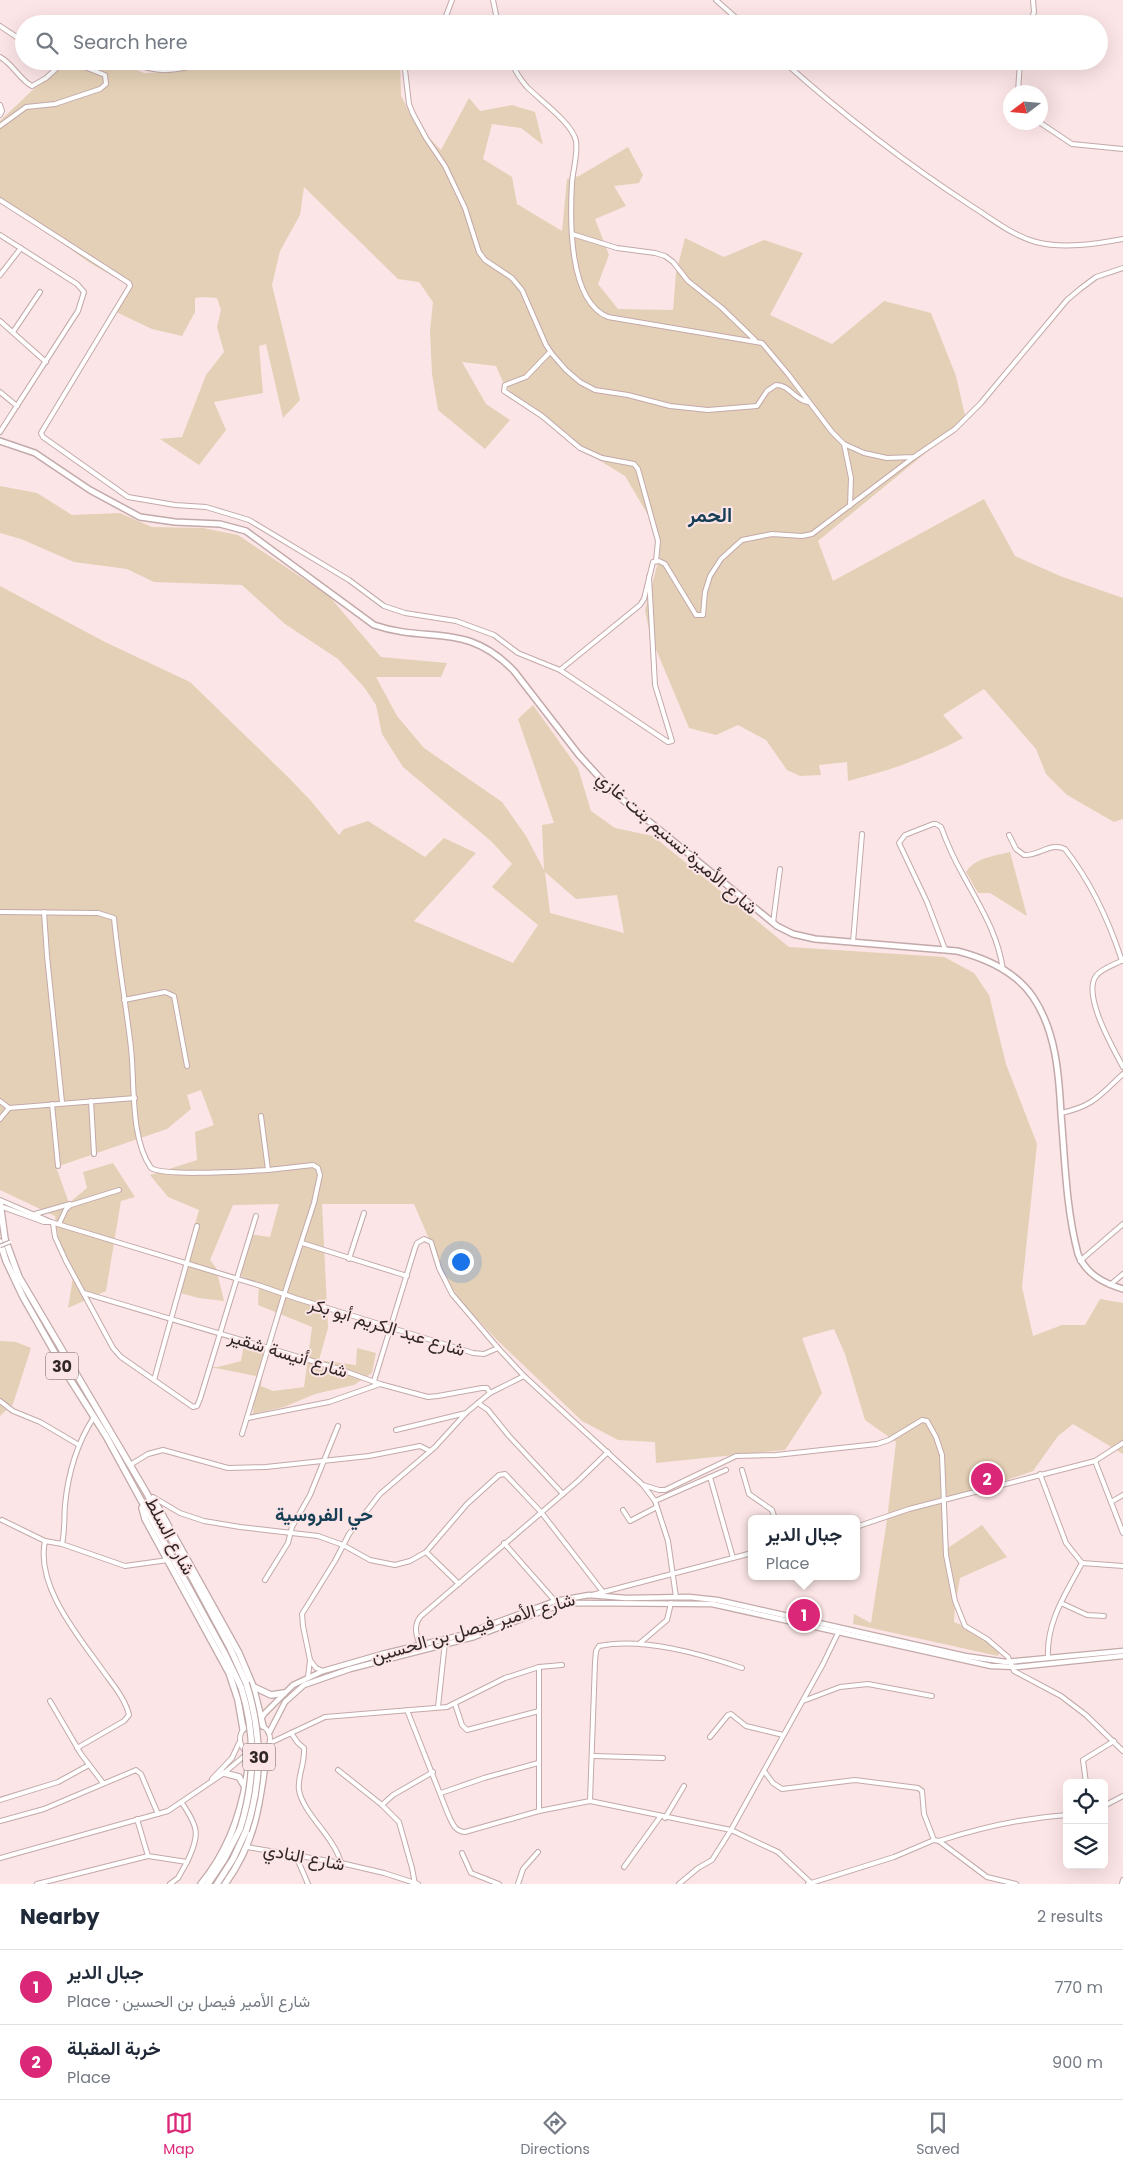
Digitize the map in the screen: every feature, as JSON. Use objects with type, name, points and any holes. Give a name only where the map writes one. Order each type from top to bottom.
[{"type":"main road","name":"شارع الأميرة تسنيم بنت غازي","points":[[0,441],[35,453],[90,490],[140,517],[175,522],[220,524],[246,532],[374,625],[393,630],[458,638],[488,649],[503,659],[514,671],[579,755],[612,791],[773,923],[793,934],[853,942],[945,949],[978,957],[1003,970],[1029,992],[1040,1010],[1052,1042],[1056,1059],[1072,1223],[1080,1260]]},
{"type":"main road","name":"شارع السلط","points":[[0,1203],[5,1239],[19,1277],[184,1561],[233,1654],[251,1700],[256,1729],[258,1767],[255,1798],[246,1832],[233,1859],[217,1884]]},
{"type":"main road","name":"شارع السلط","points":[[0,1244],[6,1262],[23,1297],[94,1417],[233,1669],[246,1707],[252,1750],[252,1776],[248,1802],[240,1829],[224,1860],[208,1884]]},
{"type":"main road","points":[[1080,1260],[1092,1274],[1110,1285],[1123,1289]]},
{"type":"main road","points":[[131,1467],[142,1479],[153,1497],[234,1644],[253,1686],[262,1718],[261,1725]]},
{"type":"main road","points":[[137,1494],[145,1520],[229,1673],[238,1700],[243,1729]]},
{"type":"main road","points":[[253,1686],[271,1695],[284,1693]]},
{"type":"main road","points":[[225,1884],[247,1847],[259,1810],[268,1746]]},
{"type":"main road","points":[[201,1884],[226,1846],[234,1827],[246,1788],[249,1754]]},
{"type":"main road","points":[[224,1773],[239,1777],[246,1788]]},
{"type":"street","points":[[446,15],[452,0]]},
{"type":"street","points":[[493,0],[496,15]]},
{"type":"street","points":[[716,0],[733,15]]},
{"type":"street","points":[[1033,0],[1033,15]]},
{"type":"street","points":[[0,26],[15,36]]},
{"type":"street","points":[[0,57],[9,63],[27,84],[32,86],[56,70]]},
{"type":"street","points":[[0,126],[26,107],[55,104],[105,86],[107,81],[105,75],[93,70]]},
{"type":"street","points":[[152,70],[166,70]]},
{"type":"street","points":[[405,70],[409,104],[413,114],[426,138],[445,166],[461,199],[479,252],[485,260],[512,278],[522,290],[550,352],[580,382],[595,390],[628,395],[670,406],[708,410],[757,406],[767,392],[776,385],[785,387],[797,398],[809,402]]},
{"type":"street","points":[[516,70],[526,86],[566,124],[574,136],[576,152],[571,203],[572,234],[579,279],[588,299],[600,314],[652,326],[757,341]]},
{"type":"street","points":[[793,70],[824,98],[940,185],[1011,231],[1036,242],[1054,244],[1079,245],[1123,239]]},
{"type":"street","points":[[1018,85],[1019,70]]},
{"type":"street","points":[[0,105],[2,111],[0,115]]},
{"type":"street","points":[[1048,128],[1072,144],[1123,149]]},
{"type":"street","points":[[0,200],[126,280],[130,285],[43,426],[41,433],[43,438],[128,497],[175,505],[206,506],[249,520],[349,580],[384,606],[405,613],[456,621],[494,635],[518,653],[560,670],[668,742],[672,741],[655,682],[649,577]]},
{"type":"street","points":[[572,234],[617,248],[664,256],[673,262],[688,281],[722,308],[757,341],[766,346],[832,432],[844,444],[855,451],[874,455],[897,458],[914,457]]},
{"type":"street","points":[[0,235],[77,284],[84,292],[78,311],[0,432]]},
{"type":"street","points":[[0,275],[21,248]]},
{"type":"street","points":[[656,561],[665,564],[696,615],[701,616],[704,614],[705,592],[710,576],[721,559],[742,540],[772,534],[809,535],[850,506],[914,457],[955,429],[981,402],[1080,288],[1096,278],[1123,268]]},
{"type":"street","points":[[13,332],[40,292]]},
{"type":"street","points":[[0,321],[46,362]]},
{"type":"street","points":[[550,352],[526,377],[505,385],[504,391],[542,416],[580,448],[602,458],[634,464],[638,469],[658,542],[656,561],[652,564],[644,599],[640,605],[560,670]]},
{"type":"street","points":[[0,392],[17,406]]},
{"type":"street","points":[[844,444],[851,478],[850,506]]},
{"type":"street","points":[[945,949],[927,902],[899,843],[905,835],[933,824],[940,827],[962,873],[988,920],[998,944],[1003,970]]},
{"type":"street","points":[[853,942],[862,834]]},
{"type":"street","points":[[1009,835],[1016,849],[1024,855],[1033,854],[1053,846],[1065,849],[1092,890],[1114,936],[1123,961],[1098,974],[1094,980],[1092,994],[1099,1016],[1123,1067]]},
{"type":"street","points":[[773,923],[780,869]]},
{"type":"street","points":[[0,912],[98,913],[114,918],[139,1137],[146,1161],[153,1170],[195,1172],[268,1170],[310,1165],[318,1168],[320,1176],[302,1243],[284,1295],[242,1434]]},
{"type":"street","points":[[44,912],[62,1102]]},
{"type":"street","points":[[124,1000],[165,992],[174,996],[187,1066]]},
{"type":"street","points":[[1061,1113],[1081,1108],[1091,1103],[1123,1074]]},
{"type":"street","points":[[0,1102],[9,1108],[62,1102],[135,1098]]},
{"type":"street","points":[[91,1101],[94,1154]]},
{"type":"street","points":[[52,1104],[58,1166]]},
{"type":"street","points":[[0,1119],[9,1108]]},
{"type":"street","points":[[261,1116],[268,1170]]},
{"type":"street","points":[[35,1214],[119,1190]]},
{"type":"street","name":"شارع عبد الكريم أبو بكر","points":[[0,1203],[35,1214],[52,1222],[473,1353],[484,1354],[498,1348]]},
{"type":"street","name":"شارع عبد الكريم أبو بكر","points":[[0,1203],[44,1222],[52,1222]]},
{"type":"street","points":[[59,1224],[66,1209],[74,1203]]},
{"type":"street","points":[[349,1259],[364,1213]]},
{"type":"street","points":[[52,1222],[56,1240],[113,1348],[121,1357],[190,1406],[197,1406],[256,1216]]},
{"type":"street","points":[[1080,1260],[1123,1224]]},
{"type":"street","points":[[154,1380],[197,1226]]},
{"type":"street","points":[[374,1381],[417,1243],[424,1239],[430,1241],[439,1268],[452,1294],[498,1348],[524,1376],[643,1485],[655,1501],[668,1541],[676,1597]]},
{"type":"street","points":[[0,1244],[10,1242]]},
{"type":"street","points":[[302,1243],[407,1276]]},
{"type":"street","points":[[1110,1285],[1123,1274]]},
{"type":"street","name":"شارع أنيسة شقير","points":[[83,1293],[268,1347],[380,1384],[433,1397],[482,1388],[487,1388],[490,1393]]},
{"type":"street","points":[[308,1677],[310,1660],[302,1614],[354,1526],[380,1494],[430,1451],[466,1413],[490,1393],[524,1376]]},
{"type":"street","points":[[368,1379],[368,1388]]},
{"type":"street","points":[[248,1418],[329,1402],[380,1384]]},
{"type":"street","points":[[0,1401],[13,1411],[51,1428],[79,1445]]},
{"type":"street","points":[[478,1403],[488,1410],[509,1436],[563,1494]]},
{"type":"street","points":[[396,1430],[466,1413]]},
{"type":"street","points":[[62,1544],[68,1488],[79,1445],[94,1417]]},
{"type":"street","points":[[643,1485],[659,1490],[670,1487],[735,1456],[776,1456],[877,1444],[889,1440],[924,1420],[932,1428],[940,1446],[946,1555],[953,1594],[962,1621],[970,1629],[996,1646],[1012,1664],[1014,1671],[1031,1682],[1061,1696],[1086,1715],[1123,1750]]},
{"type":"street","points":[[265,1580],[286,1546],[325,1460],[338,1426]]},
{"type":"street","points":[[860,1526],[909,1509],[1095,1461],[1123,1443]]},
{"type":"street","points":[[131,1467],[148,1454],[163,1450],[228,1468],[266,1467],[378,1454],[420,1446],[430,1451]]},
{"type":"street","points":[[420,1645],[416,1630],[419,1619],[504,1543],[563,1494],[608,1452]]},
{"type":"street","points":[[1095,1461],[1123,1533]]},
{"type":"street","points":[[655,1501],[726,1470]]},
{"type":"street","points":[[742,1470],[749,1494],[772,1510],[774,1515]]},
{"type":"street","points":[[153,1497],[180,1513],[204,1521],[318,1536],[343,1545],[363,1557],[386,1564],[402,1564],[426,1552],[467,1504],[502,1474],[509,1476],[541,1512],[603,1592]]},
{"type":"street","points":[[1040,1474],[1066,1543],[1082,1563],[1123,1566]]},
{"type":"street","points":[[710,1477],[733,1558]]},
{"type":"street","points":[[670,1487],[674,1493]]},
{"type":"street","points":[[1111,1502],[1123,1495]]},
{"type":"street","points":[[623,1510],[628,1520],[632,1520],[657,1507]]},
{"type":"street","points":[[2,1520],[45,1541],[62,1544],[125,1566],[168,1560]]},
{"type":"street","points":[[45,1541],[44,1556],[52,1593],[120,1696],[129,1715],[124,1721],[77,1748]]},
{"type":"street","points":[[504,1543],[555,1601]]},
{"type":"street","points":[[426,1552],[458,1584]]},
{"type":"street","points":[[589,1595],[748,1554]]},
{"type":"street","points":[[1048,1658],[1051,1626],[1060,1603],[1082,1563]]},
{"type":"street","name":"شارع الأمير فيصل بن الحسين","points":[[262,1718],[293,1685],[323,1671],[445,1639],[555,1601],[589,1595],[662,1600],[671,1603],[712,1604],[982,1665],[1123,1656]]},
{"type":"street","name":"شارع الأمير فيصل بن الحسين","points":[[269,1733],[285,1702],[304,1685],[350,1669],[474,1637],[561,1605],[585,1602],[662,1600],[676,1597],[723,1601],[976,1658],[1012,1664],[1048,1658],[1123,1651]]},
{"type":"street","points":[[640,1644],[667,1620],[671,1603]]},
{"type":"street","points":[[1060,1603],[1087,1614],[1104,1616]]},
{"type":"street","points":[[678,1884],[698,1868],[712,1860],[731,1830],[803,1701],[841,1627]]},
{"type":"street","points":[[438,1707],[445,1639]]},
{"type":"street","points":[[590,1801],[596,1651],[601,1646],[640,1644],[705,1657],[742,1668]]},
{"type":"street","points":[[310,1660],[316,1668],[323,1671]]},
{"type":"street","points":[[240,1741],[243,1750],[249,1754],[258,1754],[291,1733],[324,1717],[455,1704],[500,1680],[539,1667],[562,1665]]},
{"type":"street","points":[[539,1667],[539,1812]]},
{"type":"street","points":[[803,1701],[840,1687],[868,1684],[932,1696]]},
{"type":"street","points":[[50,1701],[77,1748],[104,1783]]},
{"type":"street","points":[[455,1704],[462,1725],[467,1730],[539,1711]]},
{"type":"street","points":[[407,1710],[454,1826],[462,1832],[590,1801],[731,1830],[778,1852],[810,1884],[894,1857],[934,1840],[940,1841],[992,1879],[1016,1884]]},
{"type":"street","points":[[710,1737],[728,1715],[732,1714],[746,1726],[783,1736]]},
{"type":"street","points":[[205,1786],[232,1758],[243,1729],[251,1724],[261,1725],[269,1733],[268,1746]]},
{"type":"street","points":[[291,1733],[304,1748],[304,1767],[299,1785],[301,1796],[333,1844],[341,1864]]},
{"type":"street","points":[[1085,1779],[1083,1760],[1114,1740]]},
{"type":"street","points":[[0,1858],[158,1814],[182,1803],[249,1754]]},
{"type":"street","points":[[593,1756],[663,1758]]},
{"type":"street","points":[[441,1792],[484,1778],[538,1764]]},
{"type":"street","points":[[0,1800],[42,1788],[89,1765]]},
{"type":"street","points":[[338,1770],[382,1805],[399,1822],[416,1884]]},
{"type":"street","points":[[0,1821],[44,1809],[130,1771],[139,1771],[158,1814]]},
{"type":"street","points":[[764,1771],[782,1789],[850,1780],[918,1788],[922,1791],[924,1814],[934,1840]]},
{"type":"street","points":[[382,1805],[393,1795],[433,1772]]},
{"type":"street","points":[[624,1867],[684,1786]]},
{"type":"street","points":[[1108,1804],[1123,1796]]},
{"type":"street","points":[[170,1884],[178,1878],[195,1846],[197,1832],[193,1819],[182,1803]]},
{"type":"street","points":[[940,1841],[994,1824],[1036,1817],[1063,1815]]},
{"type":"street","points":[[137,1819],[148,1856]]},
{"type":"street","name":"شارع النادي","points":[[247,1847],[384,1873],[416,1884]]},
{"type":"street","points":[[518,1884],[523,1869],[538,1852]]},
{"type":"street","points":[[462,1853],[471,1873],[498,1884]]},
{"type":"street","points":[[37,1884],[52,1882],[148,1856],[187,1862]]},
{"type":"street","points":[[296,1856],[308,1884]]},
{"type":"street","points":[[989,1884],[992,1879]]},
{"type":"street","points":[[1122,1884],[1123,1880]]},
{"type":"shaded area","points":[[54,70],[137,70],[144,73],[176,70],[400,70],[401,96],[416,125],[441,150],[469,98],[480,111],[512,105],[535,112],[543,145],[521,128],[492,124],[483,159],[512,177],[517,204],[562,231],[567,179],[579,176],[628,147],[643,175],[639,183],[614,186],[626,206],[595,219],[609,255],[598,284],[618,309],[673,310],[676,273],[685,238],[724,257],[764,240],[803,253],[770,315],[832,344],[884,301],[931,313],[956,376],[966,420],[818,541],[833,581],[984,499],[1015,556],[1060,576],[1123,598],[1123,819],[1114,822],[1067,795],[1046,774],[1036,749],[984,689],[943,715],[963,738],[907,763],[848,781],[847,762],[819,765],[821,775],[800,776],[787,770],[766,740],[738,725],[716,735],[689,728],[650,635],[645,610],[660,555],[648,515],[625,476],[597,459],[520,404],[503,382],[496,366],[462,362],[486,404],[510,420],[485,449],[438,410],[432,374],[430,331],[433,302],[419,282],[398,279],[304,187],[300,215],[280,251],[272,285],[300,400],[283,418],[266,344],[259,346],[263,393],[214,402],[226,430],[199,465],[160,439],[182,437],[206,375],[224,352],[217,327],[221,310],[217,298],[195,298],[195,312],[182,336],[152,329],[114,311],[132,287],[90,263],[0,199],[0,121]]},
{"type":"shaded area","points":[[0,486],[37,493],[72,515],[120,513],[152,527],[203,528],[238,535],[329,596],[381,657],[447,663],[441,677],[376,677],[397,716],[424,748],[502,802],[526,836],[544,870],[542,825],[554,823],[518,719],[533,705],[578,768],[591,811],[615,828],[653,836],[789,947],[944,957],[974,973],[989,995],[1006,1064],[1037,1144],[1022,1287],[1033,1336],[1062,1325],[1085,1325],[1100,1299],[1123,1303],[1123,1454],[1073,1424],[1058,1436],[1033,1471],[944,1502],[945,1550],[982,1525],[1007,1557],[960,1578],[955,1606],[954,1622],[977,1632],[1000,1648],[998,1656],[853,1624],[854,1614],[871,1623],[887,1520],[896,1442],[865,1420],[845,1354],[834,1329],[802,1338],[822,1393],[785,1450],[656,1463],[655,1442],[618,1440],[582,1421],[497,1340],[468,1309],[449,1285],[414,1204],[322,1204],[328,1328],[319,1360],[356,1365],[357,1348],[376,1353],[372,1373],[354,1385],[315,1394],[284,1407],[253,1414],[256,1376],[210,1367],[218,1367],[241,1361],[245,1338],[264,1344],[261,1386],[273,1391],[304,1387],[312,1327],[258,1305],[259,1284],[237,1274],[249,1234],[270,1237],[279,1204],[233,1205],[210,1260],[216,1268],[224,1301],[199,1298],[176,1292],[199,1210],[168,1197],[150,1175],[197,1160],[195,1132],[214,1125],[201,1090],[187,1095],[191,1109],[167,1129],[56,1167],[69,1203],[87,1188],[83,1172],[113,1163],[135,1197],[121,1201],[106,1291],[68,1308],[74,1271],[59,1241],[55,1216],[0,1190],[0,586],[105,642],[190,682],[289,778],[339,835],[344,829],[368,821],[425,857],[444,838],[476,853],[414,921],[513,963],[538,925],[492,887],[512,864],[491,841],[403,767],[382,734],[376,705],[364,687],[338,659],[285,624],[242,585],[154,582],[127,569],[74,562],[21,539],[0,533]],"holes":[[[545,872],[576,899],[617,895],[624,933],[550,913]]]},
{"type":"shaded area","points":[[1010,852],[1027,916],[990,893],[978,893],[966,872],[974,864],[991,856]]},
{"type":"shaded area","points":[[0,1341],[16,1342],[31,1348],[13,1404],[0,1416]]},
{"type":"place","name":"خربة المقبلة","points":[[987,1479]]},
{"type":"place","name":"جبال الدير","points":[[804,1615]]},
{"type":"district","name":"الحمر","points":[[710,515]]},
{"type":"district","name":"حي الفروسية","points":[[324,1514]]}]
